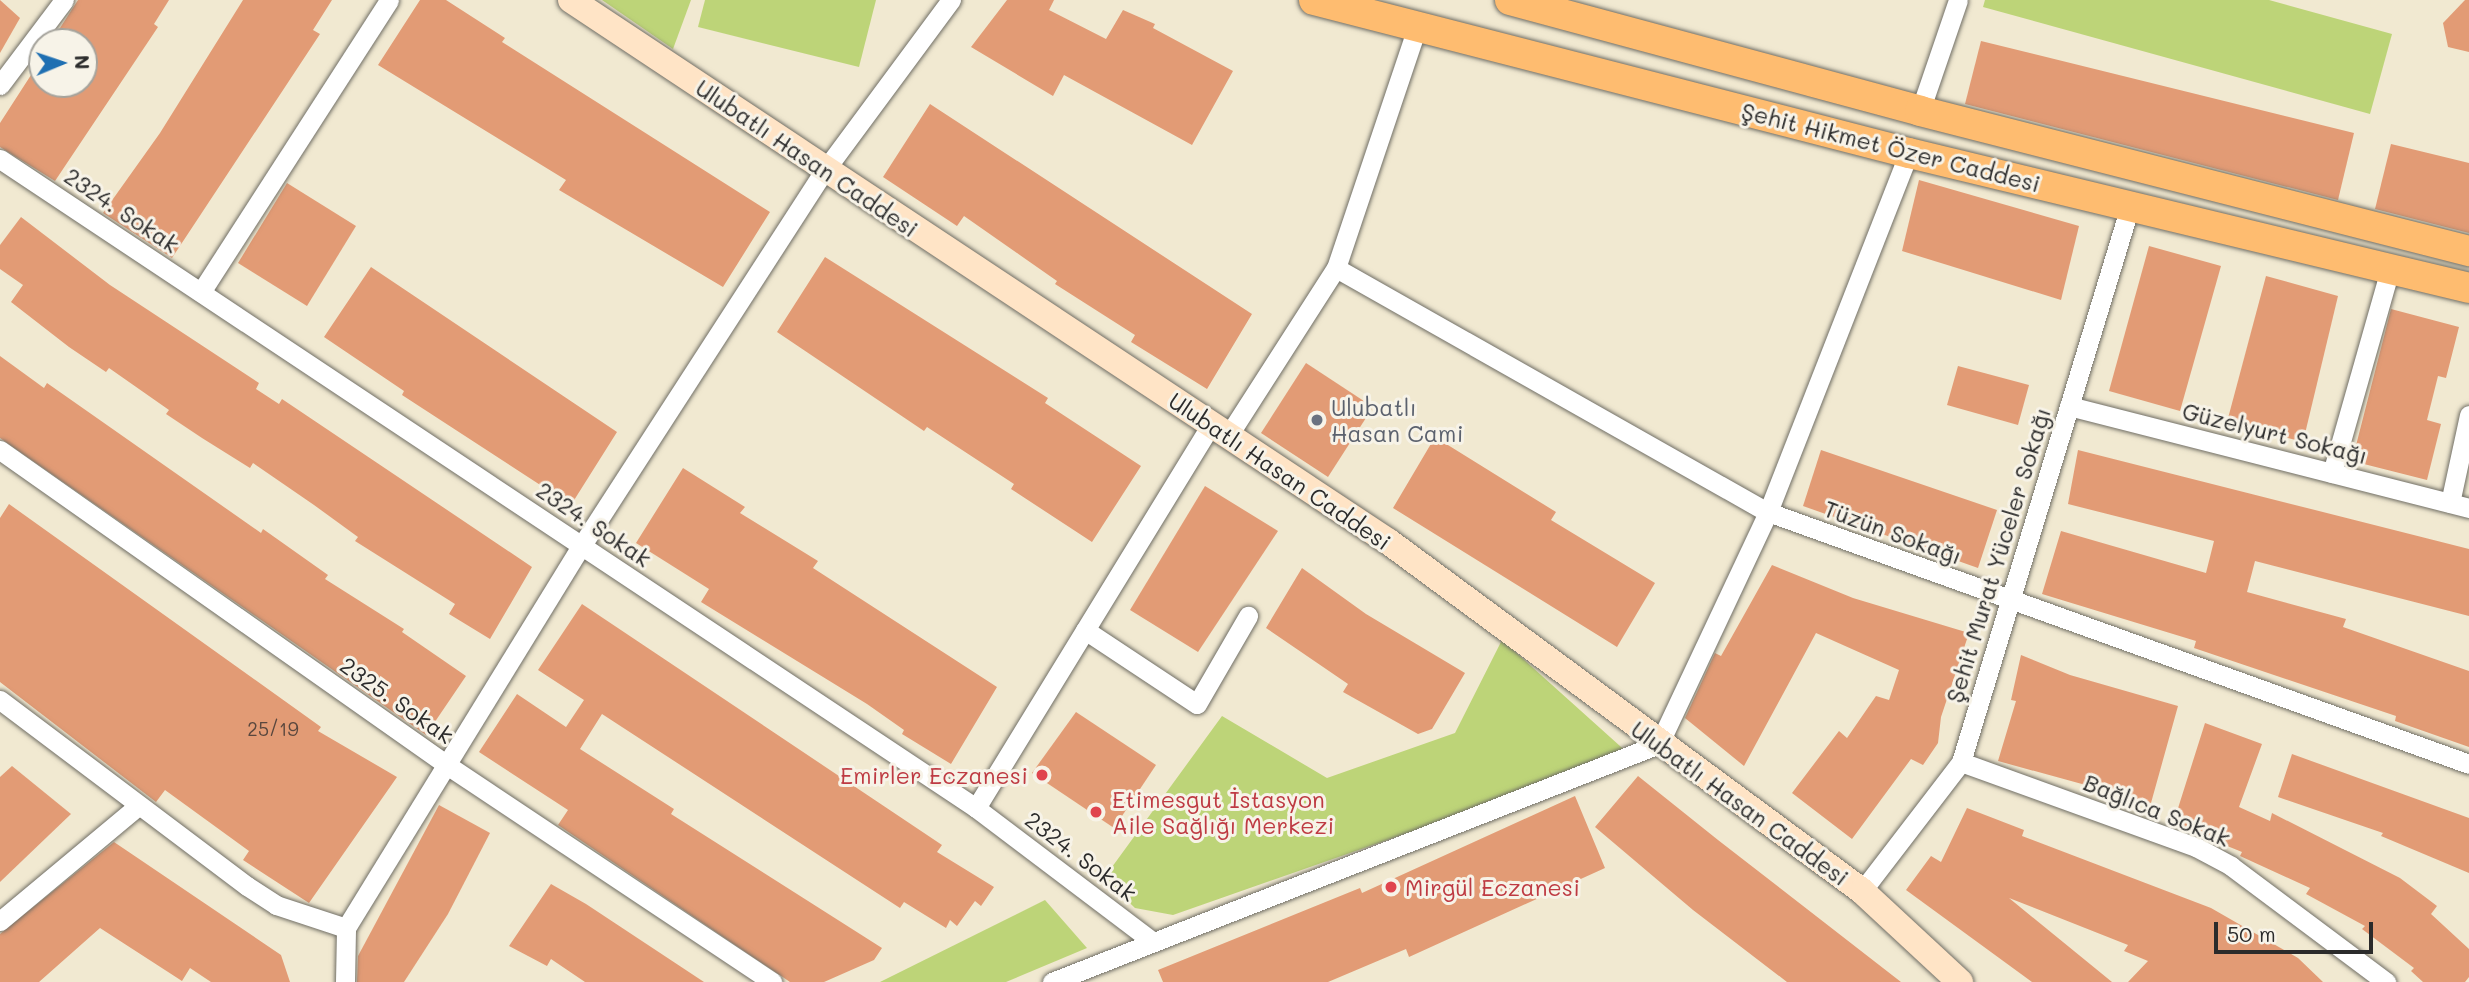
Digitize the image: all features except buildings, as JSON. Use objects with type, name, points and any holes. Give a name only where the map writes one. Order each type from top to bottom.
[{"type":"main road","name":"Şehit Hikmet Özer Caddesi","points":[[1314,0],[1909,153],[2469,288]]},
{"type":"main road","name":"Şehit Hikmet Özer Caddesi","points":[[1510,0],[1920,111],[2469,251]]},
{"type":"main road","points":[[1909,153],[1920,111]]},
{"type":"street","points":[[201,292],[389,0]]},
{"type":"street","name":"Ulubatlı Hasan Caddesi","points":[[571,0],[1389,542],[1659,744],[1862,891],[1960,982]]},
{"type":"street","points":[[345,982],[346,929],[582,545],[825,170],[951,0]]},
{"type":"street","points":[[1920,111],[1958,0]]},
{"type":"street","points":[[0,85],[62,1]]},
{"type":"street","points":[[976,808],[1085,630],[1219,431],[1336,268],[1417,27]]},
{"type":"street","points":[[1052,982],[1659,744],[1768,512],[1909,153]]},
{"type":"street","name":"2324. Sokak","points":[[0,159],[976,808],[1153,941]]},
{"type":"street","name":"Şehit Murat Yüceler Sokağı","points":[[1862,891],[1961,762],[2130,206]]},
{"type":"street","name":"Tüzün Sokağı","points":[[1336,268],[1768,512],[2469,765]]},
{"type":"street","points":[[2332,473],[2390,269]]},
{"type":"street","name":"Güzelyurt Sokağı","points":[[2069,406],[2469,508]]},
{"type":"street","points":[[2450,503],[2469,415]]},
{"type":"street","name":"2325. Sokak","points":[[0,450],[447,765],[772,982]]},
{"type":"street","points":[[1085,630],[1197,704],[1248,616]]},
{"type":"street","points":[[0,700],[137,807],[276,905],[346,929]]},
{"type":"street","name":"Bağlıca Sokak","points":[[1961,762],[2196,847],[2231,866],[2386,982]]},
{"type":"street","points":[[0,921],[137,807]]},
{"type":"green space","points":[[602,0],[691,0],[673,49]]},
{"type":"green space","points":[[705,0],[876,0],[859,67],[698,27]]},
{"type":"green space","points":[[1985,0],[2269,0],[2392,34],[2370,114],[1983,7]]},
{"type":"green space","points":[[1502,640],[1630,755],[1173,915],[1135,908],[1104,878],[1222,716],[1327,778],[1455,733]]},
{"type":"green space","points":[[1045,900],[1087,948],[1006,982],[880,982]]},
{"type":"place","name":"Ulubatlı Hasan Cami","points":[[1317,420]]},
{"type":"place","name":"Emirler Eczanesi","points":[[1042,775]]},
{"type":"place","name":"Etimesgut İstasyon Aile Sağlığı Merkezi","points":[[1096,812]]},
{"type":"place","name":"Mirgül Eczanesi","points":[[1391,887]]}]
